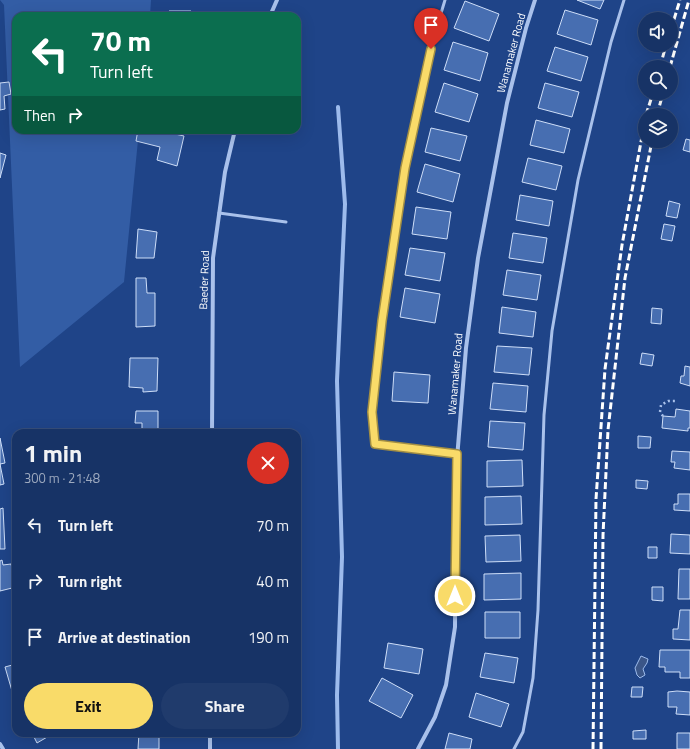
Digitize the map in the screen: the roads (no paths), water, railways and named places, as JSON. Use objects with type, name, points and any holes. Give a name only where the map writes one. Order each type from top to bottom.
[{"type":"street","points":[[272,12],[277,0]]},
{"type":"street","name":"Wanamaker Road","points":[[418,749],[435,717],[446,686],[455,627],[457,454],[466,348],[478,258],[507,103],[526,28],[535,0]]},
{"type":"street","name":"Baeder Road","points":[[212,429],[213,258],[225,172],[234,134]]},
{"type":"street","points":[[210,737],[210,749]]},
{"type":"street","points":[[0,744],[3,749]]},
{"type":"lane","points":[[445,0],[434,34],[405,168],[382,321],[372,412],[375,444],[457,454]]},
{"type":"lane","points":[[514,749],[523,732],[533,670],[538,610],[544,415],[552,331],[578,180],[611,42],[624,0]]},
{"type":"lane","points":[[219,213],[286,222]]},
{"type":"waterway","points":[[338,107],[345,204],[337,381],[342,557],[337,695],[338,749]]},
{"type":"railway","points":[[676,12],[680,0]]},
{"type":"railway","points":[[672,60],[689,0]]},
{"type":"railway","points":[[662,60],[664,52]]},
{"type":"railway","points":[[648,108],[651,100]]},
{"type":"railway","points":[[659,108],[661,100]]},
{"type":"railway","points":[[593,749],[596,499],[605,369],[622,245],[640,148]]},
{"type":"railway","points":[[601,749],[603,535],[608,430],[625,278],[651,148]]}]
